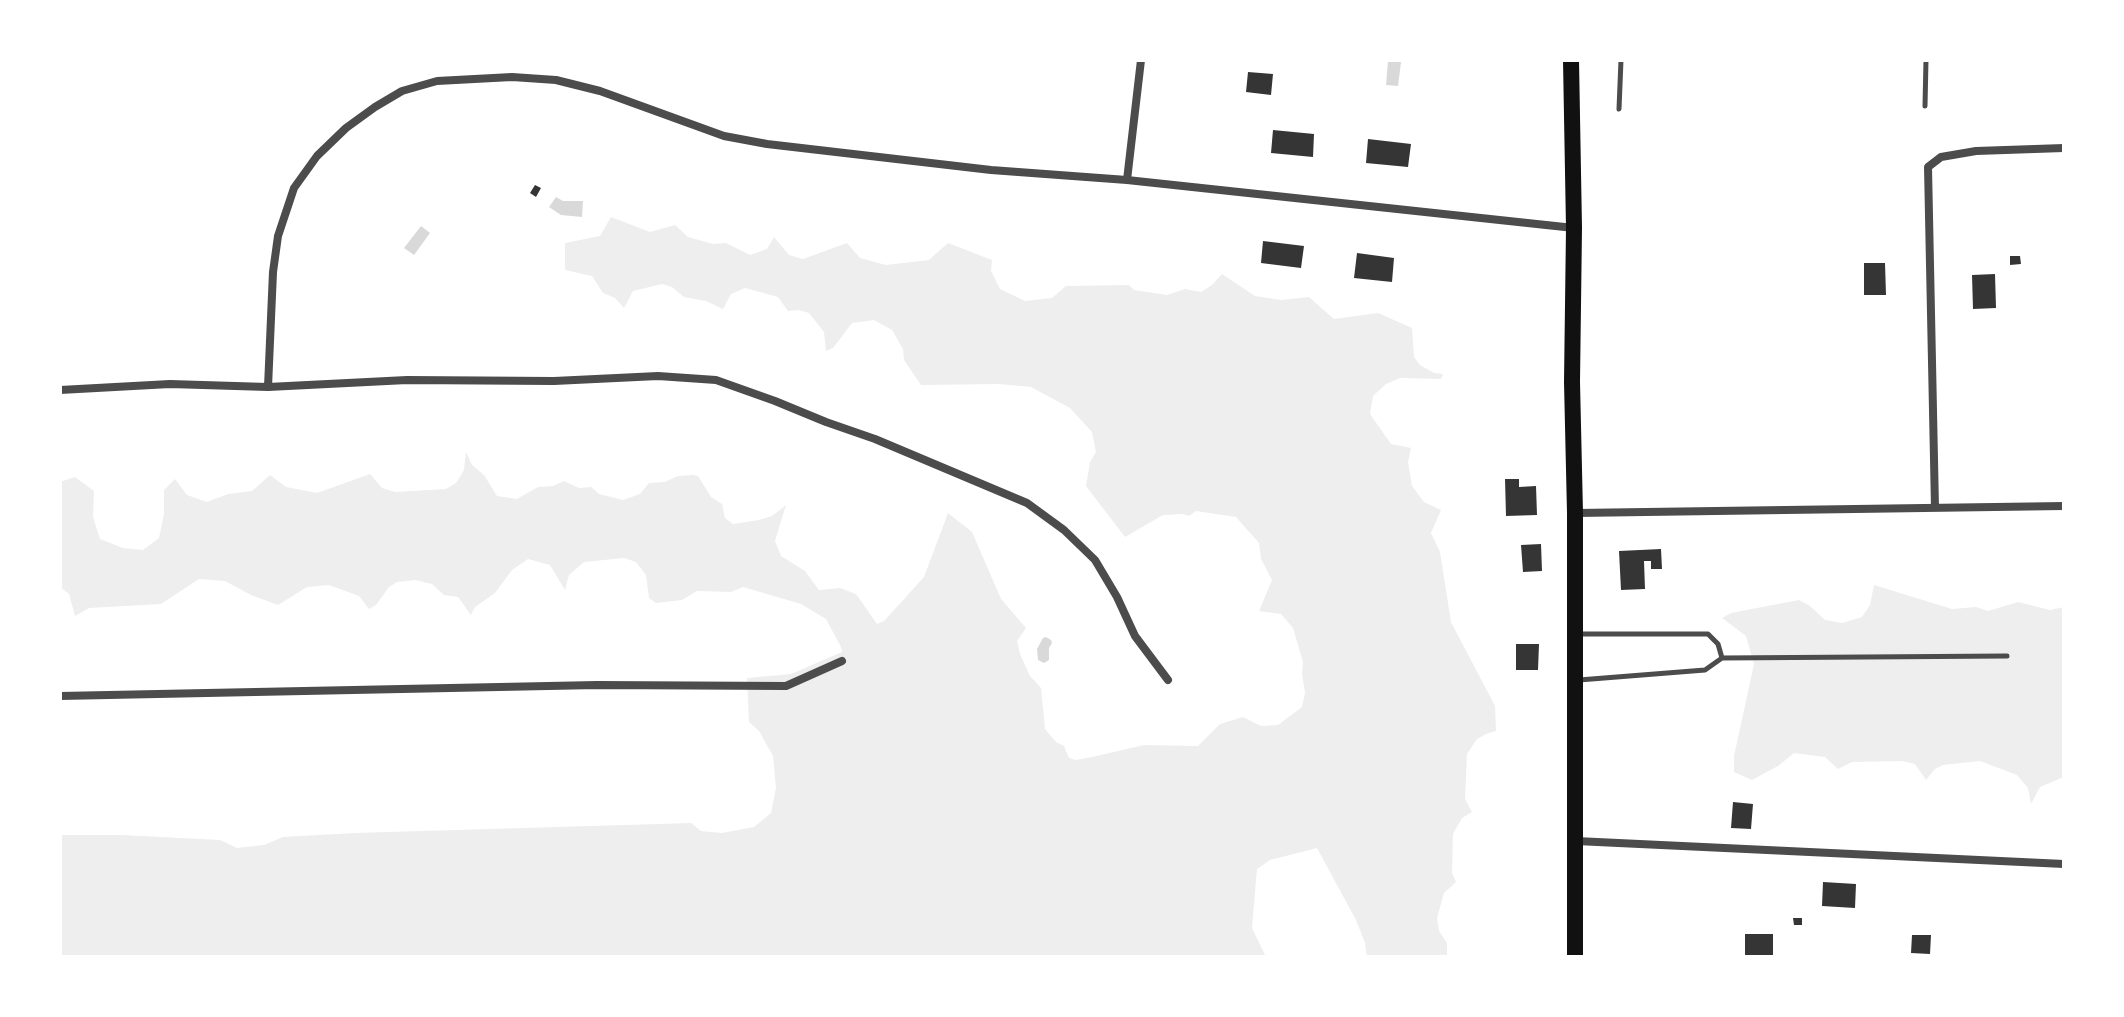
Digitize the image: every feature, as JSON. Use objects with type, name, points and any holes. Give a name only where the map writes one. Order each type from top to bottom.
[{"type":"main road","points":[[1571,60],[1575,957]]},
{"type":"street","points":[[1127,180],[1141,60]]},
{"type":"street","points":[[268,387],[273,272],[278,236],[294,188],[317,156],[356,121],[402,91],[437,81],[512,77],[556,80],[600,91],[724,136],[767,144],[991,170],[1127,180],[1574,228]]},
{"type":"street","points":[[1935,508],[1928,167],[1941,157],[1976,151],[2064,148]]},
{"type":"street","points":[[60,390],[170,384],[268,387],[407,380],[554,381],[658,376],[716,380],[875,439],[1027,503],[1064,530],[1095,560],[1135,636],[1168,680]]},
{"type":"street","points":[[1575,513],[2064,506]]},
{"type":"street","points":[[60,696],[597,685],[786,686],[842,661]]},
{"type":"street","points":[[1576,841],[2064,864]]},
{"type":"lane","points":[[1619,109],[1621,60]]},
{"type":"lane","points":[[1925,106],[1926,60]]},
{"type":"lane","points":[[1574,634],[1708,634],[1718,644],[1722,658]]},
{"type":"lane","points":[[1574,681],[1705,670],[1722,658],[2007,656]]},
{"type":"shaded area","points":[[1388,61],[1401,62],[1398,86],[1386,85]]},
{"type":"shaded area","points":[[556,197],[563,201],[583,201],[582,217],[561,215],[549,207]]},
{"type":"shaded area","points":[[611,217],[650,232],[675,225],[688,237],[713,244],[726,243],[750,255],[767,249],[774,237],[789,255],[803,259],[847,243],[860,258],[886,265],[929,260],[948,243],[992,260],[991,271],[1000,289],[1025,301],[1052,298],[1066,286],[1129,285],[1134,290],[1167,295],[1185,289],[1201,292],[1222,274],[1255,296],[1281,300],[1309,297],[1334,319],[1378,313],[1412,328],[1414,357],[1420,365],[1443,374],[1441,379],[1400,378],[1386,384],[1373,396],[1370,414],[1391,444],[1411,448],[1408,462],[1412,486],[1424,502],[1441,510],[1431,533],[1440,552],[1451,622],[1495,706],[1496,731],[1477,739],[1467,754],[1465,799],[1472,812],[1462,818],[1453,834],[1452,873],[1456,882],[1444,893],[1437,918],[1439,931],[1447,943],[1447,957],[1367,957],[1356,920],[1317,848],[1270,860],[1257,869],[1252,928],[1266,957],[60,957],[60,835],[220,840],[237,848],[264,845],[283,837],[355,833],[691,823],[701,831],[722,833],[754,827],[771,813],[776,788],[773,756],[759,731],[749,722],[747,678],[791,674],[842,652],[826,619],[801,604],[743,587],[731,592],[697,591],[682,600],[656,603],[649,598],[646,575],[636,562],[624,558],[584,562],[569,575],[565,590],[550,565],[528,559],[512,570],[495,593],[475,607],[471,615],[458,597],[444,595],[432,584],[415,580],[397,582],[389,587],[376,605],[369,609],[359,596],[329,585],[307,587],[278,605],[225,581],[199,579],[161,604],[89,608],[75,616],[69,594],[60,587],[60,482],[75,477],[94,491],[93,517],[100,539],[123,548],[143,550],[159,538],[164,514],[164,490],[175,479],[187,495],[207,502],[228,494],[252,491],[270,475],[286,487],[317,493],[370,474],[382,488],[395,492],[446,489],[456,483],[464,470],[466,452],[472,465],[484,475],[497,496],[517,499],[538,487],[564,481],[579,488],[591,487],[599,494],[623,500],[640,494],[649,483],[693,475],[698,476],[711,497],[722,504],[725,518],[733,524],[772,516],[786,505],[775,541],[781,556],[805,571],[819,590],[840,588],[856,594],[877,624],[884,621],[924,577],[948,513],[972,532],[1001,599],[1026,628],[1017,641],[1020,654],[1030,676],[1041,688],[1045,729],[1064,746],[1069,758],[1076,760],[1144,745],[1198,746],[1220,724],[1243,717],[1261,726],[1278,725],[1302,707],[1305,693],[1303,662],[1293,628],[1281,614],[1259,611],[1272,580],[1261,559],[1259,543],[1236,517],[1196,511],[1189,516],[1163,515],[1125,537],[1086,486],[1090,462],[1096,452],[1092,432],[1070,408],[1031,387],[999,384],[921,385],[904,360],[903,349],[892,330],[874,320],[852,323],[833,348],[826,351],[824,332],[809,313],[788,311],[778,297],[745,288],[731,294],[723,309],[706,301],[684,297],[672,287],[662,284],[633,291],[624,308],[615,298],[603,293],[592,276],[565,270],[565,243],[600,236]]},
{"type":"shaded area","points":[[421,226],[430,233],[414,255],[404,248]]},
{"type":"shaded area","points":[[1874,585],[1952,609],[1976,607],[1988,611],[2018,602],[2050,610],[2064,607],[2064,777],[2040,787],[2031,804],[2028,788],[2017,775],[1980,761],[1943,765],[1926,780],[1915,764],[1902,761],[1852,762],[1838,769],[1825,757],[1794,753],[1752,780],[1734,772],[1734,756],[1754,664],[1746,636],[1722,618],[1731,613],[1799,600],[1825,620],[1842,623],[1862,617],[1870,605]]},
{"type":"shaded area","points":[[1046,637],[1052,643],[1049,660],[1044,663],[1038,660],[1037,649]]},
{"type":"building","points":[[1248,72],[1273,74],[1271,95],[1246,92]]},
{"type":"building","points":[[1273,130],[1314,134],[1313,157],[1271,153]]},
{"type":"building","points":[[1368,139],[1411,144],[1408,167],[1366,163]]},
{"type":"building","points":[[535,185],[541,188],[536,197],[530,193]]},
{"type":"building","points":[[1263,241],[1304,246],[1301,268],[1261,263]]},
{"type":"building","points":[[1357,253],[1394,258],[1392,282],[1354,278]]},
{"type":"building","points":[[2010,256],[2020,256],[2021,264],[2010,265]]},
{"type":"building","points":[[1864,263],[1885,263],[1886,295],[1864,295]]},
{"type":"building","points":[[1995,274],[1996,308],[1973,309],[1972,275]]},
{"type":"building","points":[[1505,479],[1519,479],[1519,487],[1536,486],[1537,515],[1506,516]]},
{"type":"building","points":[[1541,544],[1542,571],[1523,572],[1521,545]]},
{"type":"building","points":[[1661,549],[1662,569],[1651,569],[1651,561],[1644,561],[1645,589],[1621,590],[1619,551]]},
{"type":"building","points":[[1516,644],[1539,644],[1538,670],[1516,670]]},
{"type":"building","points":[[1733,802],[1753,804],[1751,829],[1731,828]]},
{"type":"building","points":[[1823,882],[1856,884],[1855,908],[1822,906]]},
{"type":"building","points":[[1793,918],[1802,918],[1802,925],[1794,925]]},
{"type":"building","points":[[1745,934],[1773,934],[1773,957],[1745,957]]},
{"type":"building","points":[[1912,935],[1931,935],[1930,954],[1911,953]]}]
